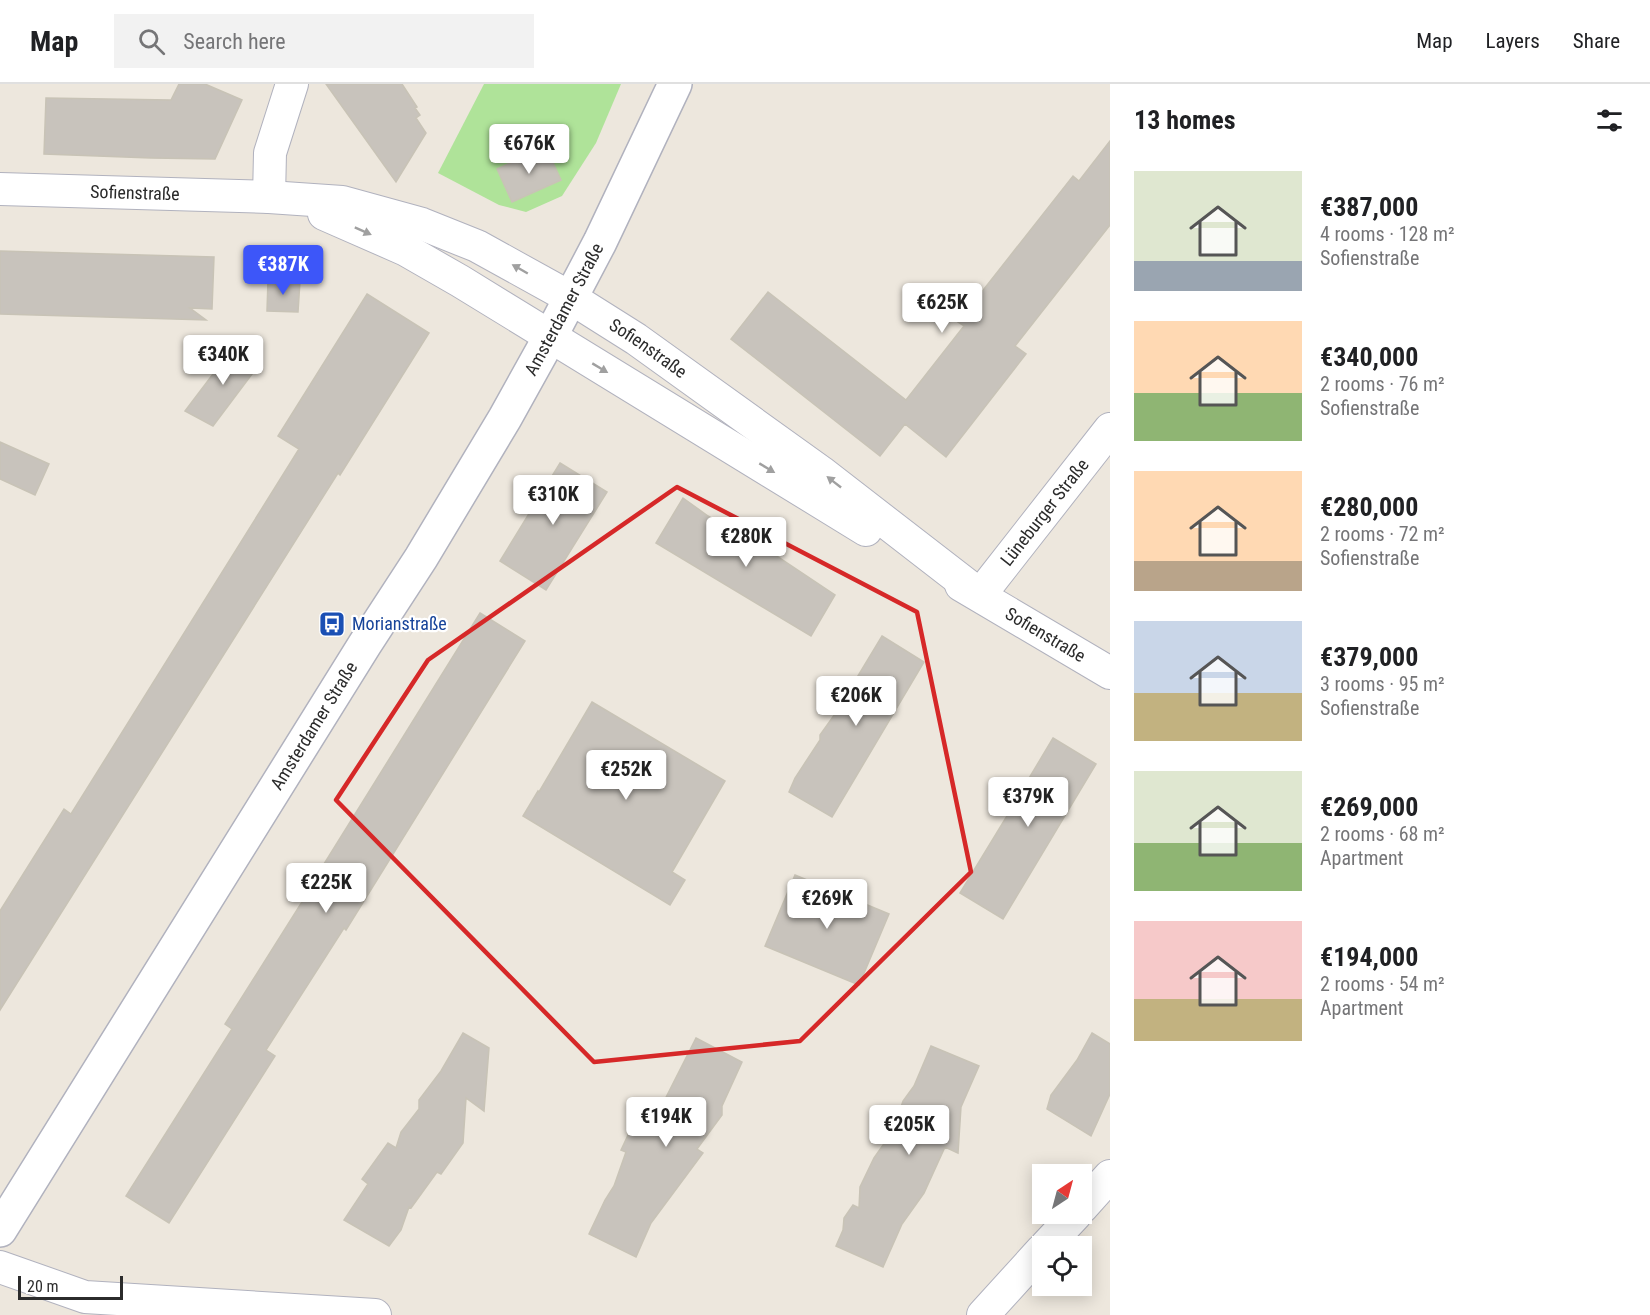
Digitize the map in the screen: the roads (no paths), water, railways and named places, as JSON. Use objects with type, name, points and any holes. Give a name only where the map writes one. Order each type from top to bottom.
[{"type":"street","points":[[269,197],[270,153],[292,84]]},
{"type":"street","name":"Amsterdamer Straße","points":[[0,1230],[421,558],[505,418],[571,298],[675,84]]},
{"type":"street","name":"Sofienstraße","points":[[0,189],[269,197],[342,202],[422,224],[477,246],[571,298],[636,339],[821,472],[980,595]]},
{"type":"street","name":"Sofienstraße","points":[[269,197],[333,217],[406,250],[799,487],[908,556],[980,595],[1110,673]]},
{"type":"street","name":"Lüneburger Straße","points":[[980,595],[1110,429]]},
{"type":"street","points":[[1092,1197],[1110,1176]]},
{"type":"street","points":[[1055,1236],[1067,1224]]},
{"type":"street","points":[[983,1315],[1032,1261]]},
{"type":"street","points":[[0,1267],[85,1298],[375,1315]]},
{"type":"place","name":"Morianstraße","points":[[332,624]]}]
